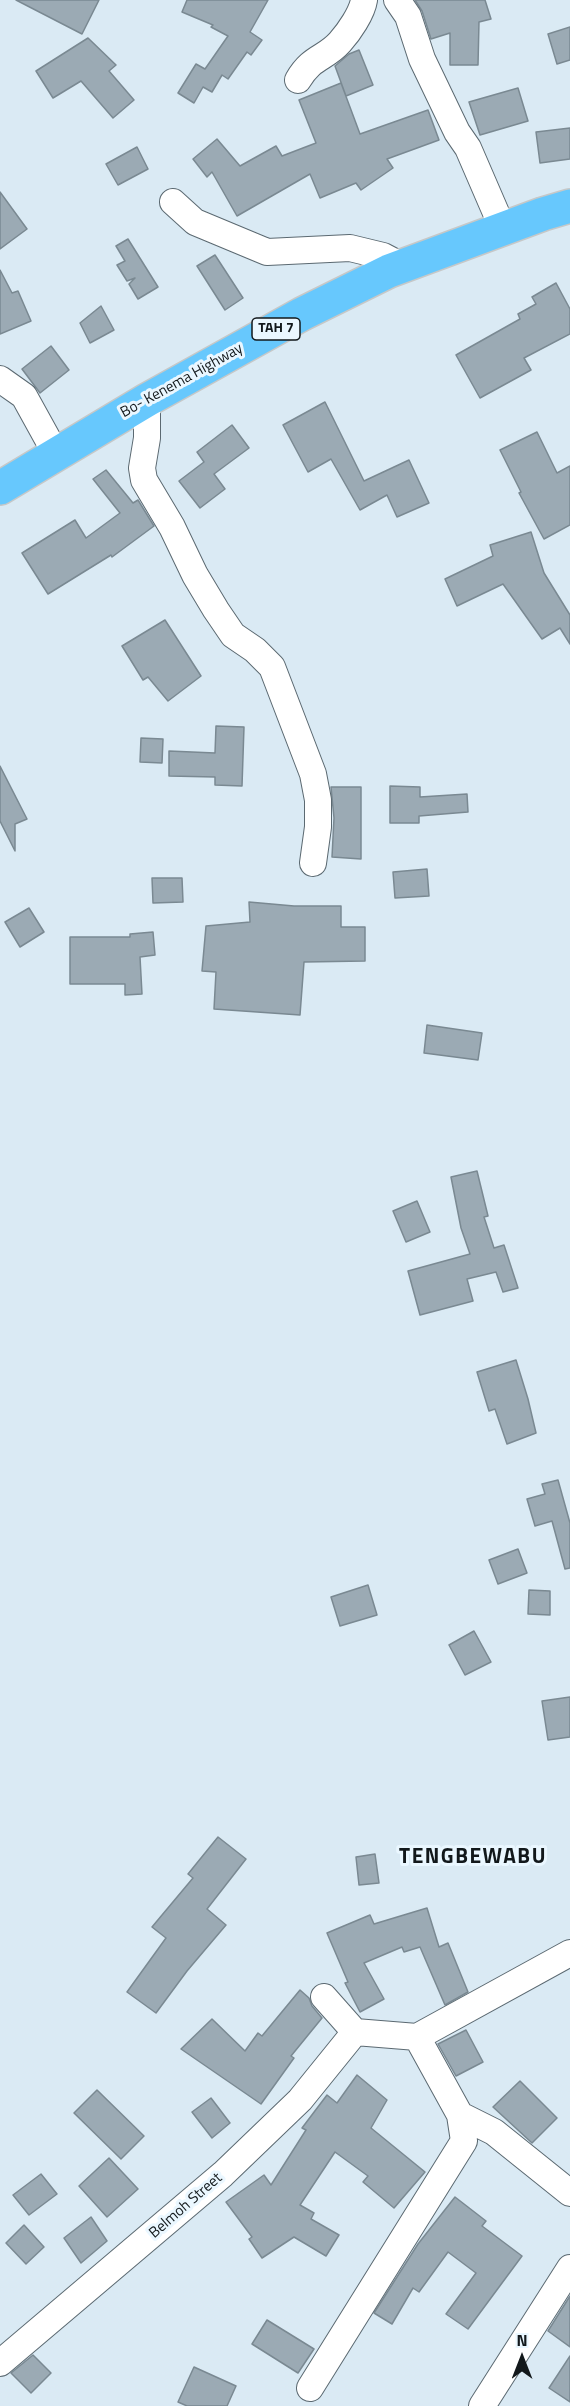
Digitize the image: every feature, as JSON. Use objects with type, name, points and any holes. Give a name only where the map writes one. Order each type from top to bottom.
[{"type":"highway","name":"Bo- Kenema Highway","points":[[0,488],[147,400],[302,314],[402,266],[570,206]]},
{"type":"street","points":[[298,80],[306,66],[340,42],[363,8],[364,0]]},
{"type":"street","points":[[397,0],[408,16],[422,59],[457,132],[468,148],[503,229]]},
{"type":"street","points":[[173,202],[195,222],[267,252],[350,248],[384,256],[402,266]]},
{"type":"street","points":[[0,379],[24,396],[56,454]]},
{"type":"street","points":[[147,400],[147,438],[142,468],[144,480],[172,527],[195,575],[233,635],[255,650],[273,667],[313,774],[318,800],[318,827],[313,863]]},
{"type":"street","points":[[324,1997],[356,2032],[417,2037],[570,1953]]},
{"type":"street","name":"Belmoh Street","points":[[0,2363],[223,2174],[300,2100],[356,2032]]},
{"type":"street","points":[[310,2388],[464,2141],[460,2115],[417,2037]]},
{"type":"street","points":[[460,2115],[495,2132],[570,2193]]},
{"type":"street","points":[[482,2406],[570,2268]]},
{"type":"building","points":[[16,0],[99,0],[82,34]]},
{"type":"building","points":[[187,0],[268,0],[250,32],[262,40],[251,55],[247,52],[228,79],[222,75],[212,92],[203,87],[194,103],[178,93],[196,64],[205,69],[228,36],[211,27],[213,25],[182,12]]},
{"type":"building","points":[[415,0],[485,0],[491,19],[479,22],[478,65],[450,65],[450,33],[431,39],[422,11]]},
{"type":"building","points":[[570,27],[570,60],[557,64],[548,34]]},
{"type":"building","points":[[88,38],[116,65],[109,71],[134,100],[113,118],[81,81],[53,98],[36,71]]},
{"type":"building","points":[[359,50],[373,85],[346,96],[335,66],[349,54]]},
{"type":"building","points":[[341,83],[360,134],[428,110],[439,140],[387,159],[393,168],[361,190],[356,183],[320,198],[310,174],[237,216],[212,172],[207,177],[193,159],[217,139],[240,166],[276,146],[282,156],[316,143],[299,100]]},
{"type":"building","points":[[518,88],[528,121],[480,135],[469,102]]},
{"type":"building","points":[[570,128],[570,159],[540,163],[536,132]]},
{"type":"building","points":[[137,147],[148,169],[118,185],[106,164]]},
{"type":"building","points":[[0,192],[27,229],[0,249]]},
{"type":"building","points":[[128,239],[158,287],[138,299],[129,284],[135,278],[127,281],[117,265],[125,261],[116,246]]},
{"type":"building","points":[[215,255],[243,298],[225,310],[197,266]]},
{"type":"building","points":[[0,270],[12,293],[18,291],[31,321],[0,334]]},
{"type":"building","points":[[556,283],[570,309],[570,334],[524,358],[531,370],[480,398],[456,355],[520,319],[518,314],[536,304],[532,297]]},
{"type":"building","points":[[101,306],[114,330],[90,343],[80,323]]},
{"type":"building","points":[[51,346],[69,370],[40,393],[22,369]]},
{"type":"building","points":[[325,402],[364,481],[409,460],[429,503],[397,517],[387,495],[360,510],[331,459],[308,472],[283,425]]},
{"type":"building","points":[[232,425],[249,448],[214,474],[225,489],[200,508],[179,481],[204,462],[197,452]]},
{"type":"building","points":[[537,432],[557,473],[570,466],[570,525],[544,539],[519,493],[521,492],[500,450]]},
{"type":"building","points":[[106,470],[133,503],[138,500],[154,526],[112,557],[111,555],[48,594],[22,553],[75,520],[86,538],[120,513],[93,479]]},
{"type":"building","points":[[531,532],[544,573],[570,615],[570,644],[560,628],[542,639],[503,584],[457,606],[445,579],[493,556],[490,545]]},
{"type":"building","points":[[165,620],[201,676],[168,701],[148,677],[143,680],[122,646]]},
{"type":"building","points":[[216,726],[244,727],[242,786],[215,785],[215,777],[169,776],[169,751],[215,753]]},
{"type":"building","points":[[141,738],[163,739],[162,763],[140,762]]},
{"type":"building","points":[[0,766],[27,819],[15,824],[15,851],[0,821]]},
{"type":"building","points":[[390,786],[420,787],[420,797],[467,794],[468,812],[419,816],[419,823],[390,823]]},
{"type":"building","points":[[331,787],[361,787],[361,859],[332,857],[334,818]]},
{"type":"building","points":[[427,869],[429,896],[395,898],[393,872]]},
{"type":"building","points":[[152,878],[182,878],[183,902],[153,903]]},
{"type":"building","points":[[249,902],[294,906],[341,906],[341,927],[365,927],[365,961],[304,962],[300,1015],[214,1009],[216,972],[202,971],[206,926],[250,922]]},
{"type":"building","points":[[29,908],[44,932],[20,947],[5,922]]},
{"type":"building","points":[[153,932],[155,955],[140,957],[142,994],[125,995],[125,984],[70,984],[70,937],[130,937],[130,934]]},
{"type":"building","points":[[427,1025],[482,1033],[478,1060],[424,1053]]},
{"type":"building","points":[[477,1171],[488,1216],[484,1217],[494,1248],[504,1245],[518,1288],[503,1292],[496,1272],[467,1279],[473,1301],[420,1315],[408,1271],[470,1254],[461,1228],[451,1177]]},
{"type":"building","points":[[417,1201],[430,1232],[406,1242],[393,1211]]},
{"type":"building","points":[[516,1360],[536,1433],[507,1444],[495,1409],[489,1411],[477,1372]]},
{"type":"building","points":[[558,1480],[570,1523],[570,1568],[565,1569],[552,1521],[535,1526],[527,1499],[545,1494],[542,1484]]},
{"type":"building","points":[[518,1549],[527,1573],[498,1584],[489,1560]]},
{"type":"building","points":[[368,1585],[377,1615],[340,1626],[331,1597]]},
{"type":"building","points":[[529,1590],[550,1591],[550,1615],[528,1614]]},
{"type":"building","points":[[474,1631],[491,1662],[465,1675],[449,1645]]},
{"type":"building","points":[[570,1697],[570,1737],[548,1740],[542,1701]]},
{"type":"building","points":[[218,1837],[246,1859],[207,1909],[226,1925],[187,1971],[156,2013],[127,1992],[166,1938],[152,1927],[193,1878],[188,1874]]},
{"type":"building","points":[[375,1854],[379,1883],[359,1885],[356,1857]]},
{"type":"building","points":[[427,1908],[439,1947],[448,1943],[468,1992],[445,2005],[420,1947],[404,1952],[402,1947],[364,1963],[384,1999],[360,2012],[345,1983],[348,1982],[327,1933],[370,1915],[374,1924]]},
{"type":"building","points":[[300,1990],[309,1998],[312,2006],[322,2018],[291,2056],[294,2058],[261,2104],[181,2049],[212,2019],[245,2051],[258,2033],[262,2036]]},
{"type":"building","points":[[466,2030],[483,2062],[456,2076],[438,2044]]},
{"type":"building","points":[[357,2075],[387,2100],[371,2128],[425,2172],[394,2208],[363,2182],[368,2176],[335,2152],[300,2205],[314,2213],[311,2219],[339,2235],[326,2256],[294,2237],[262,2258],[249,2239],[252,2237],[226,2202],[264,2175],[271,2185],[306,2130],[302,2128],[327,2095],[337,2103]]},
{"type":"building","points":[[520,2081],[557,2118],[532,2143],[493,2107]]},
{"type":"building","points":[[97,2090],[144,2136],[121,2159],[74,2113]]},
{"type":"building","points":[[211,2098],[230,2123],[212,2138],[192,2112]]},
{"type":"building","points":[[109,2158],[138,2189],[107,2217],[79,2186]]},
{"type":"building","points":[[41,2174],[57,2194],[29,2215],[13,2195]]},
{"type":"building","points":[[455,2197],[486,2221],[482,2226],[522,2256],[468,2329],[446,2314],[476,2273],[448,2252],[419,2292],[413,2288],[392,2324],[374,2313],[418,2244]]},
{"type":"building","points":[[91,2217],[107,2241],[81,2263],[64,2238]]},
{"type":"building","points":[[24,2225],[44,2247],[26,2264],[6,2243]]},
{"type":"building","points":[[570,2296],[570,2347],[548,2331]]},
{"type":"building","points":[[267,2320],[314,2349],[298,2373],[252,2344]]},
{"type":"building","points":[[33,2355],[51,2373],[31,2393],[11,2373]]},
{"type":"building","points":[[570,2356],[570,2402],[549,2388]]},
{"type":"building","points":[[194,2367],[236,2386],[227,2406],[187,2406],[178,2402]]},
{"type":"district","name":"TENGBEWABU","points":[[473,1858]]}]
